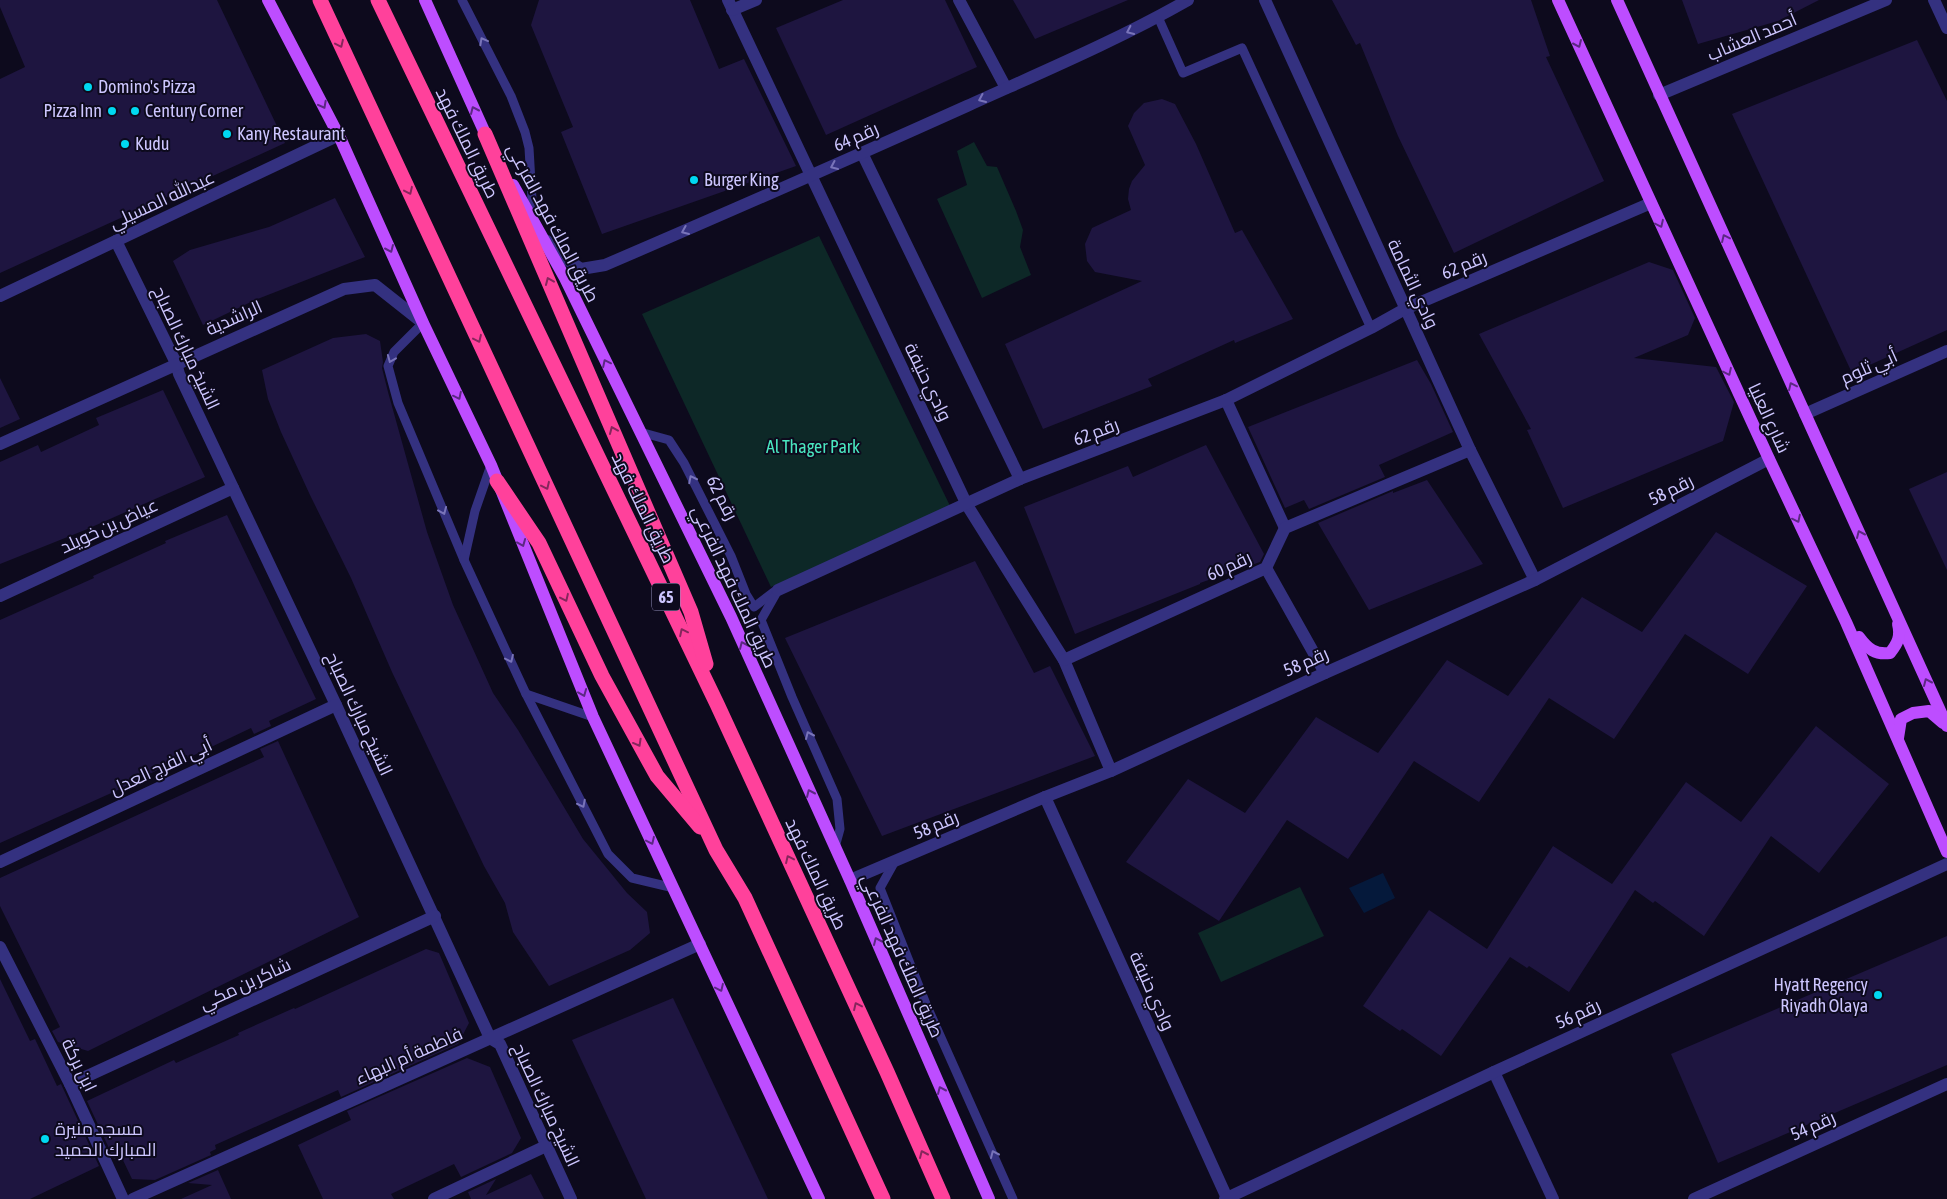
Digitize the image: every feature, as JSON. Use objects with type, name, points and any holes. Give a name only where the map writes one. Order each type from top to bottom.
[{"type":"highway","points":[[320,0],[716,850]]},
{"type":"highway","name":"طريق الملك فهد","points":[[378,0],[717,704],[887,1072],[943,1199]]},
{"type":"highway","points":[[485,134],[691,612],[717,704]]},
{"type":"highway","points":[[497,481],[539,543],[602,676],[657,776],[699,826],[745,898],[883,1199]]},
{"type":"main road","points":[[268,0],[339,135],[423,323],[491,465],[593,717],[819,1199]]},
{"type":"main road","name":"طريق الملك فهد الفرعي","points":[[425,0],[485,134],[565,278],[731,618],[850,880],[989,1199]]},
{"type":"main road","name":"شارع العليا","points":[[1558,0],[1846,622],[1947,852]]},
{"type":"main road","name":"شارع العليا","points":[[1617,0],[1947,726]]},
{"type":"main road","points":[[1846,622],[1868,649],[1881,654],[1890,653],[1897,644],[1901,633],[1893,606]]},
{"type":"main road","points":[[1898,739],[1901,719],[1913,713],[1929,711],[1947,726]]},
{"type":"street","points":[[730,5],[756,0]]},
{"type":"street","points":[[959,0],[1006,88]]},
{"type":"street","name":"رقم 64","points":[[541,234],[559,254],[581,269],[605,265],[810,177],[1006,88],[1158,17],[1188,0]]},
{"type":"street","name":"وادي الثمامة","points":[[1265,0],[1470,450],[1535,580]]},
{"type":"street","name":"أحمد العشاب","points":[[1659,95],[1884,0]]},
{"type":"street","points":[[1934,0],[1947,28]]},
{"type":"street","name":"وادي حنيفة","points":[[730,5],[967,505],[1064,660],[1111,772]]},
{"type":"street","name":"عبدالله المسيلي","points":[[0,296],[339,135]]},
{"type":"street","points":[[862,153],[1020,479]]},
{"type":"street","name":"رقم 62","points":[[778,590],[967,505],[1020,479],[1226,400],[1371,328],[1405,309],[1651,203]]},
{"type":"street","name":"الشيخ مبارك الصباح","points":[[116,241],[176,363],[179,374],[336,704],[490,1038],[500,1044],[571,1199]]},
{"type":"street","name":"الراشدية","points":[[0,444],[176,363],[344,289],[375,285],[423,323]]},
{"type":"street","name":"أبي ثلوم","points":[[1805,414],[1947,351]]},
{"type":"street","points":[[1226,400],[1285,528],[1470,450]]},
{"type":"street","name":"رقم 58","points":[[850,880],[1045,797],[1111,772],[1324,673],[1535,580],[1769,459]]},
{"type":"street","name":"عياض بن خويلد","points":[[0,596],[233,488]]},
{"type":"street","name":"رقم 60","points":[[1064,660],[1266,568],[1285,528]]},
{"type":"street","points":[[1266,568],[1324,673]]},
{"type":"street","name":"أبي الفرج العدل","points":[[0,862],[336,704]]},
{"type":"street","name":"وادي حنيفة","points":[[1045,797],[1226,1199]]},
{"type":"street","name":"رقم 56","points":[[1226,1199],[1494,1072],[1947,864]]},
{"type":"street","name":"شاكر بن مكي","points":[[70,1084],[435,916]]},
{"type":"street","name":"فاطمة أم البهاء","points":[[132,1199],[700,944]]},
{"type":"street","name":"ابن بركة","points":[[0,947],[70,1084],[123,1199]]},
{"type":"street","points":[[1494,1072],[1553,1199]]},
{"type":"street","name":"رقم 54","points":[[1694,1199],[1947,1084]]},
{"type":"street","points":[[434,1199],[546,1146]]},
{"type":"lane","points":[[462,0],[511,96],[525,132],[529,148],[533,189],[533,220]]},
{"type":"lane","points":[[1158,17],[1183,73],[1242,48],[1371,328]]},
{"type":"lane","points":[[423,323],[394,352],[388,366],[398,403],[464,560],[526,694],[608,854],[632,878],[674,888]]},
{"type":"lane","name":"رقم 62","points":[[640,432],[668,440],[684,463],[731,556],[746,594],[754,607],[778,590]]},
{"type":"lane","points":[[464,560],[475,511],[491,465]]},
{"type":"lane","points":[[778,590],[761,620],[792,697],[837,798],[840,829],[835,847]]},
{"type":"lane","points":[[526,694],[593,717]]},
{"type":"lane","points":[[895,861],[880,888],[926,1004],[1013,1199]]},
{"type":"green space","points":[[974,142],[987,166],[997,167],[1016,211],[1023,230],[1020,247],[1031,275],[982,298],[937,199],[967,185],[957,151]]},
{"type":"green space","name":"Al Thager Park","points":[[819,236],[952,510],[771,587],[642,314]]},
{"type":"green space","points":[[1300,887],[1324,936],[1221,982],[1198,933]]},
{"type":"water","points":[[1383,873],[1395,898],[1364,913],[1349,888]]},
{"type":"building","name":"Century Corner","points":[[0,0],[217,0],[285,143],[0,273],[0,79],[25,67],[0,7]]},
{"type":"building","points":[[539,0],[690,0],[719,69],[744,59],[796,166],[602,234],[561,132],[573,127],[531,25]]},
{"type":"building","points":[[843,0],[945,0],[977,67],[826,135],[776,28]]},
{"type":"building","points":[[1013,0],[1128,0],[1035,39]]},
{"type":"building","points":[[1332,0],[1531,0],[1550,56],[1546,57],[1604,181],[1454,253],[1398,136],[1360,43],[1356,45]]},
{"type":"building","points":[[1682,0],[1819,0],[1778,21],[1698,44]]},
{"type":"building","points":[[1917,40],[1947,101],[1947,330],[1852,373],[1732,114]]},
{"type":"building","points":[[1162,99],[1175,104],[1196,144],[1235,233],[1242,230],[1293,319],[1235,343],[1234,340],[1148,379],[1152,386],[1043,429],[1005,344],[1142,281],[1095,272],[1087,261],[1085,244],[1092,228],[1131,210],[1128,199],[1129,189],[1132,181],[1145,165],[1128,126],[1134,113],[1144,103]]},
{"type":"building","points":[[335,198],[365,257],[255,300],[203,325],[173,261],[190,250],[269,227]]},
{"type":"building","points":[[1649,262],[1673,270],[1695,318],[1688,335],[1634,358],[1716,367],[1734,402],[1723,441],[1563,508],[1527,430],[1531,429],[1479,334]]},
{"type":"building","points":[[366,334],[380,341],[382,368],[427,532],[453,605],[493,693],[518,730],[583,839],[627,893],[647,912],[650,933],[630,950],[549,986],[513,932],[505,903],[484,866],[392,672],[351,578],[281,432],[268,399],[262,370],[333,338]]},
{"type":"building","points":[[1417,360],[1431,384],[1453,432],[1379,465],[1385,477],[1309,509],[1304,500],[1285,508],[1248,427]]},
{"type":"building","points":[[0,378],[20,419],[0,428]]},
{"type":"building","points":[[163,390],[205,477],[85,530],[0,564],[0,462],[38,445],[41,452],[99,425],[96,418]]},
{"type":"building","points":[[1206,445],[1264,554],[1260,562],[1200,583],[1075,634],[1024,507],[1128,466],[1133,477]]},
{"type":"building","points":[[1947,472],[1947,570],[1909,489]]},
{"type":"building","points":[[1427,480],[1483,564],[1369,610],[1318,523],[1393,491],[1393,493]]},
{"type":"building","points":[[227,515],[316,699],[269,721],[271,726],[254,734],[251,728],[188,758],[187,755],[118,790],[0,843],[0,620],[94,578],[93,576],[166,543],[165,541]]},
{"type":"building","points":[[1716,532],[1807,586],[1748,674],[1685,634],[1614,739],[1549,698],[1479,802],[1414,761],[1348,859],[1287,820],[1219,921],[1126,862],[1188,779],[1245,813],[1316,717],[1378,753],[1447,660],[1508,696],[1582,597],[1642,632]]},
{"type":"building","points":[[975,561],[1034,673],[1050,666],[1095,756],[882,836],[785,638]]},
{"type":"building","points":[[1816,726],[1889,784],[1819,873],[1771,836],[1704,936],[1655,901],[1653,903],[1635,890],[1569,992],[1529,966],[1527,968],[1510,957],[1441,1056],[1402,1029],[1400,1031],[1363,1006],[1429,910],[1487,949],[1553,846],[1612,884],[1686,782],[1741,822]]},
{"type":"building","points":[[278,741],[359,917],[88,1051],[58,1042],[52,1031],[60,1027],[0,906],[0,878],[264,757],[260,749]]},
{"type":"building","name":"Hyatt Regency Riyadh Olaya","points":[[1947,936],[1947,1065],[1718,1163],[1671,1054]]},
{"type":"building","points":[[426,949],[439,953],[469,1023],[458,1044],[341,1097],[338,1090],[215,1145],[216,1149],[210,1152],[211,1155],[155,1180],[132,1179],[121,1156],[114,1159],[87,1101],[174,1060],[176,1063],[239,1035],[238,1033]]},
{"type":"building","name":"مسجد منيرة المبارك الحميد","points":[[0,979],[30,1041],[35,1039],[57,1086],[61,1084],[99,1166],[30,1199],[0,1199]]},
{"type":"building","points":[[673,998],[768,1199],[646,1199],[572,1040]]},
{"type":"building","points":[[467,1058],[490,1067],[521,1138],[512,1153],[461,1177],[454,1164],[391,1194],[394,1199],[323,1199],[298,1145],[351,1120],[347,1111]]},
{"type":"building","points":[[218,1170],[231,1199],[181,1199],[212,1185],[188,1183]]},
{"type":"building","points":[[531,1174],[544,1199],[471,1199],[468,1192],[496,1179],[486,1195]]},
{"type":"place","name":"Domino's Pizza","points":[[88,87]]},
{"type":"place","name":"Pizza Inn","points":[[112,111]]},
{"type":"place","name":"Century Corner","points":[[135,111]]},
{"type":"place","name":"Kany Restaurant","points":[[227,134]]},
{"type":"place","name":"Kudu","points":[[125,144]]},
{"type":"place","name":"Burger King","points":[[694,180]]},
{"type":"place","name":"Hyatt Regency Riyadh Olaya","points":[[1878,995]]},
{"type":"place","name":"مسجد منيرة المبارك الحميد","points":[[45,1139]]}]
